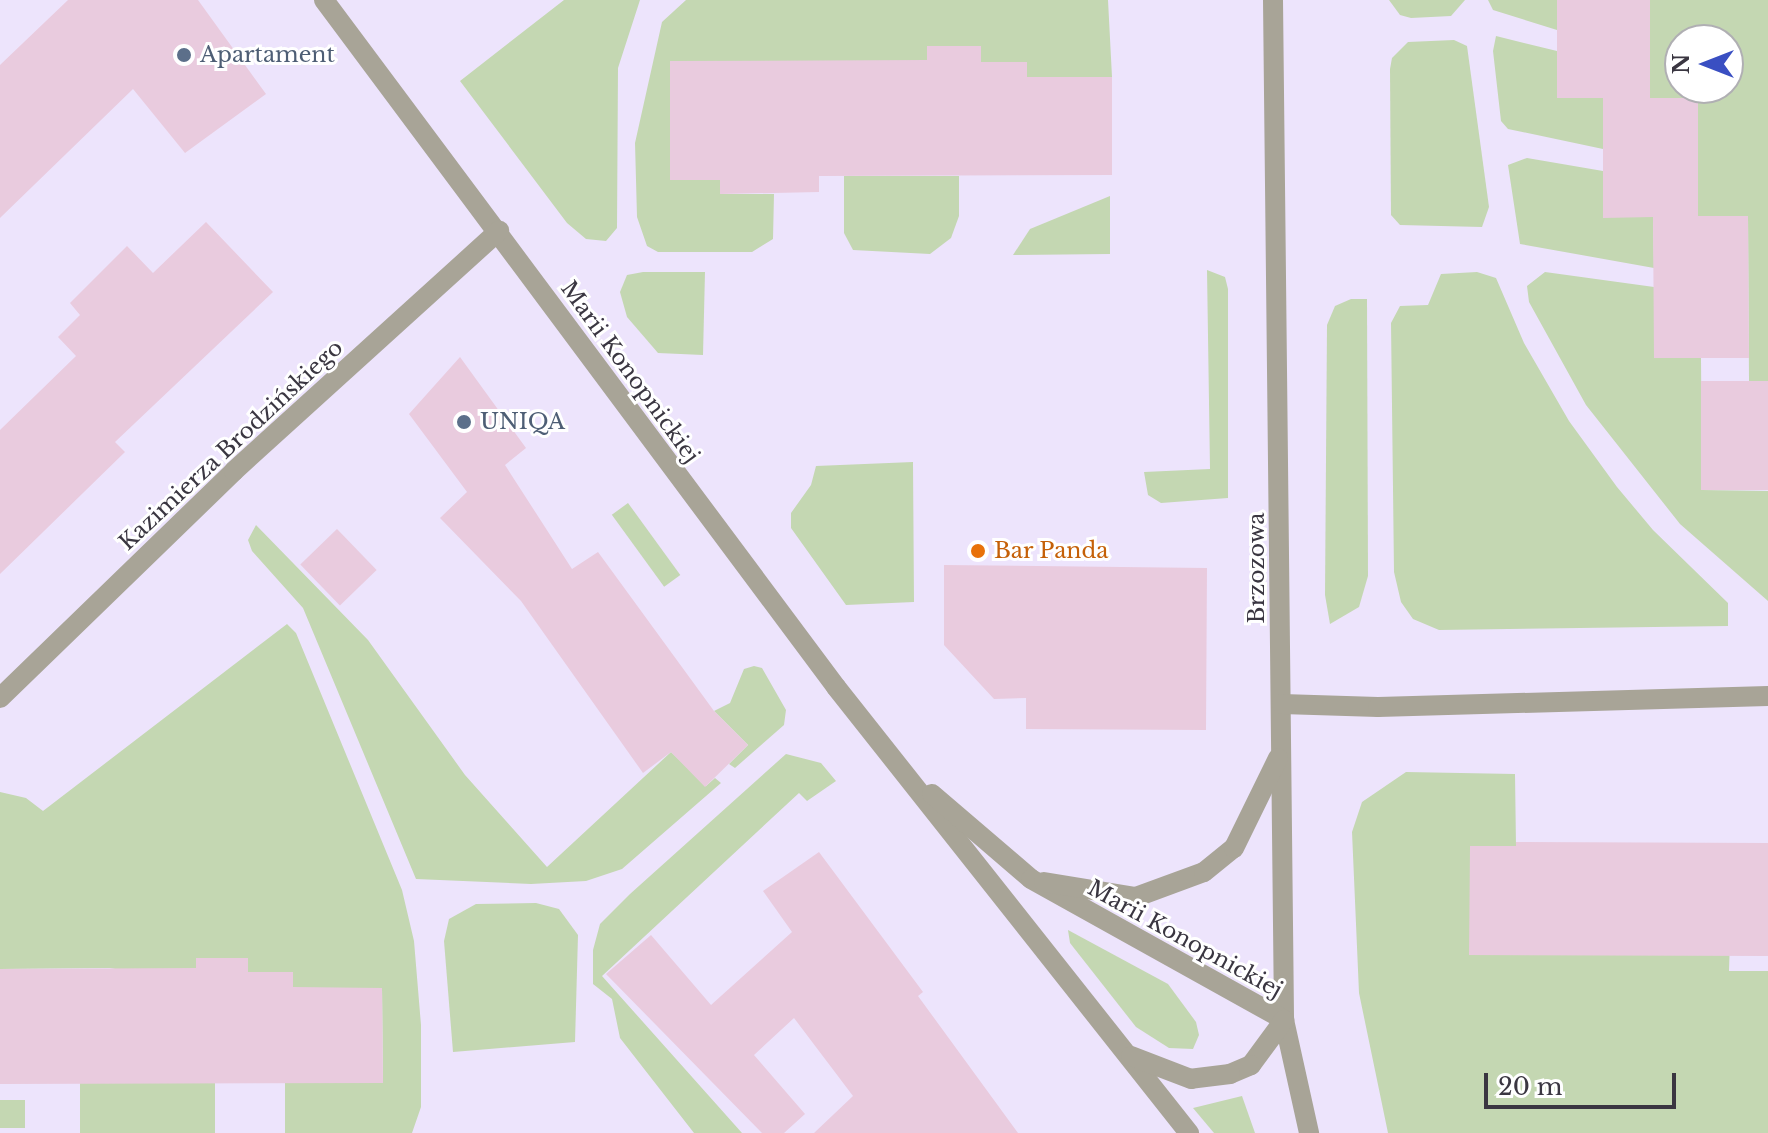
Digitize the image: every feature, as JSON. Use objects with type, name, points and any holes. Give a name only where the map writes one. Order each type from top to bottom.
[{"type":"street","name":"Marii Konopnickiej","points":[[324,0],[499,231],[670,469],[901,769],[1189,1133]]},
{"type":"street","name":"Brzozowa","points":[[1273,0],[1284,1020],[1309,1133]]},
{"type":"street","name":"Kazimierza Brodzińskiego","points":[[0,698],[234,471],[499,231]]},
{"type":"street","points":[[1282,704],[1378,707],[1768,696]]},
{"type":"street","name":"Marii Konopnickiej","points":[[1031,879],[1136,897],[1204,872],[1234,848],[1280,754]]},
{"type":"street","name":"Marii Konopnickiej","points":[[901,769],[1031,879],[1284,1020],[1251,1065],[1230,1074],[1191,1079],[1131,1056]]},
{"type":"green space","points":[[564,0],[640,0],[618,68],[617,228],[606,241],[586,239],[567,223],[460,81]]},
{"type":"green space","points":[[686,0],[1108,0],[1112,77],[1027,77],[1027,62],[981,62],[981,46],[927,46],[927,75],[670,61],[670,180],[720,180],[721,194],[774,194],[773,239],[752,252],[658,252],[647,246],[637,217],[635,143],[662,22]]},
{"type":"green space","points":[[1389,0],[1465,0],[1451,16],[1411,18],[1400,15]]},
{"type":"green space","points":[[1488,0],[1557,0],[1557,30],[1493,10]]},
{"type":"green space","points":[[1650,0],[1768,0],[1768,381],[1749,381],[1748,216],[1698,216],[1698,104],[1744,104],[1744,24],[1664,24],[1664,98],[1650,98]]},
{"type":"green space","points":[[1496,36],[1557,51],[1557,98],[1603,98],[1603,149],[1508,129],[1501,121],[1493,51]]},
{"type":"green space","points":[[1454,40],[1467,46],[1489,207],[1482,227],[1400,225],[1391,215],[1390,69],[1392,58],[1408,42]]},
{"type":"green space","points":[[1527,158],[1603,171],[1603,217],[1653,217],[1654,268],[1520,244],[1508,165]]},
{"type":"green space","points":[[844,176],[959,176],[959,216],[951,238],[930,254],[853,250],[844,233]]},
{"type":"green space","points":[[1110,196],[1110,254],[1013,255],[1030,229]]},
{"type":"green space","points":[[1207,270],[1225,277],[1228,289],[1228,498],[1161,503],[1148,495],[1144,472],[1210,469]]},
{"type":"green space","points":[[705,272],[703,355],[658,353],[627,317],[620,292],[627,275]]},
{"type":"green space","points":[[1477,272],[1496,278],[1524,343],[1569,421],[1617,487],[1653,530],[1728,603],[1728,626],[1439,630],[1413,619],[1401,602],[1394,572],[1391,323],[1400,306],[1428,305],[1441,274]]},
{"type":"green space","points":[[1545,272],[1654,287],[1701,358],[1702,490],[1768,491],[1768,601],[1680,524],[1586,405],[1529,302],[1527,286]]},
{"type":"green space","points":[[1351,299],[1367,299],[1368,576],[1359,607],[1330,624],[1325,595],[1327,325],[1335,306]]},
{"type":"green space","points":[[913,462],[914,602],[846,605],[791,528],[791,513],[811,485],[816,466]]},
{"type":"green space","points":[[628,503],[680,575],[664,587],[612,515]]},
{"type":"green space","points":[[256,525],[368,640],[465,775],[547,867],[671,752],[706,786],[715,778],[721,783],[622,869],[586,881],[531,884],[416,879],[303,608],[252,551],[248,540]]},
{"type":"green space","points":[[287,624],[296,633],[402,890],[414,941],[421,1025],[421,1107],[412,1133],[285,1133],[285,1083],[383,1083],[382,988],[293,988],[293,972],[248,972],[248,958],[196,958],[196,984],[110,968],[0,969],[0,792],[26,798],[43,811]]},
{"type":"green space","points":[[754,666],[762,668],[786,710],[784,725],[735,768],[729,764],[748,745],[714,711],[730,703],[744,669]]},
{"type":"green space","points":[[786,754],[821,763],[836,781],[807,801],[799,793],[602,976],[742,1133],[694,1133],[620,1038],[612,999],[593,984],[593,950],[600,924]]},
{"type":"green space","points":[[1406,772],[1515,774],[1516,846],[1470,846],[1730,939],[1729,971],[1768,971],[1768,1133],[1388,1133],[1359,993],[1352,832],[1362,802]]},
{"type":"green space","points":[[536,903],[559,909],[578,935],[575,1042],[453,1052],[444,941],[449,919],[476,904]]},
{"type":"green space","points":[[1068,930],[1168,984],[1196,1022],[1199,1035],[1193,1049],[1169,1048],[1136,1027],[1070,943]]},
{"type":"green space","points":[[80,1083],[215,1083],[215,1133],[80,1133]]},
{"type":"green space","points":[[1242,1096],[1255,1133],[1214,1133],[1193,1108]]},
{"type":"green space","points":[[0,1100],[25,1100],[25,1128],[0,1128]]},
{"type":"building","points":[[68,0],[198,0],[266,94],[185,153],[133,89],[0,218],[0,65]]},
{"type":"building","points":[[1557,0],[1650,0],[1650,98],[1664,98],[1664,104],[1698,104],[1698,216],[1748,216],[1749,358],[1654,358],[1653,217],[1603,218],[1603,98],[1557,98]]},
{"type":"building","points":[[927,46],[981,46],[981,62],[1027,62],[1027,77],[1112,77],[1112,175],[819,176],[819,192],[720,194],[720,180],[670,180],[670,61],[927,60]]},
{"type":"building","points":[[206,222],[273,292],[115,442],[125,452],[0,574],[0,430],[76,356],[58,337],[80,315],[70,303],[127,246],[153,273]]},
{"type":"building","points":[[460,357],[526,448],[505,465],[572,569],[598,552],[714,711],[748,745],[705,787],[671,752],[643,773],[521,601],[440,518],[467,492],[409,414]]},
{"type":"building","points":[[1701,381],[1768,381],[1768,490],[1701,490]]},
{"type":"building","points":[[337,529],[377,570],[340,605],[300,564]]},
{"type":"building","points":[[944,565],[1207,568],[1206,730],[1026,729],[1026,698],[994,699],[944,645]]},
{"type":"building","points":[[1516,842],[1768,843],[1768,956],[1469,955],[1470,846],[1516,846]]},
{"type":"building","points":[[819,852],[923,992],[918,996],[1018,1133],[814,1133],[853,1096],[794,1018],[754,1055],[805,1114],[784,1133],[762,1133],[606,974],[651,935],[711,1005],[792,932],[763,891]]},
{"type":"building","points":[[196,958],[248,958],[248,972],[293,972],[293,987],[382,988],[383,1083],[0,1084],[0,969],[196,968]]},
{"type":"place","name":"Apartament","points":[[184,55]]},
{"type":"place","name":"UNIQA","points":[[464,422]]},
{"type":"place","name":"Bar Panda","points":[[978,551]]}]
